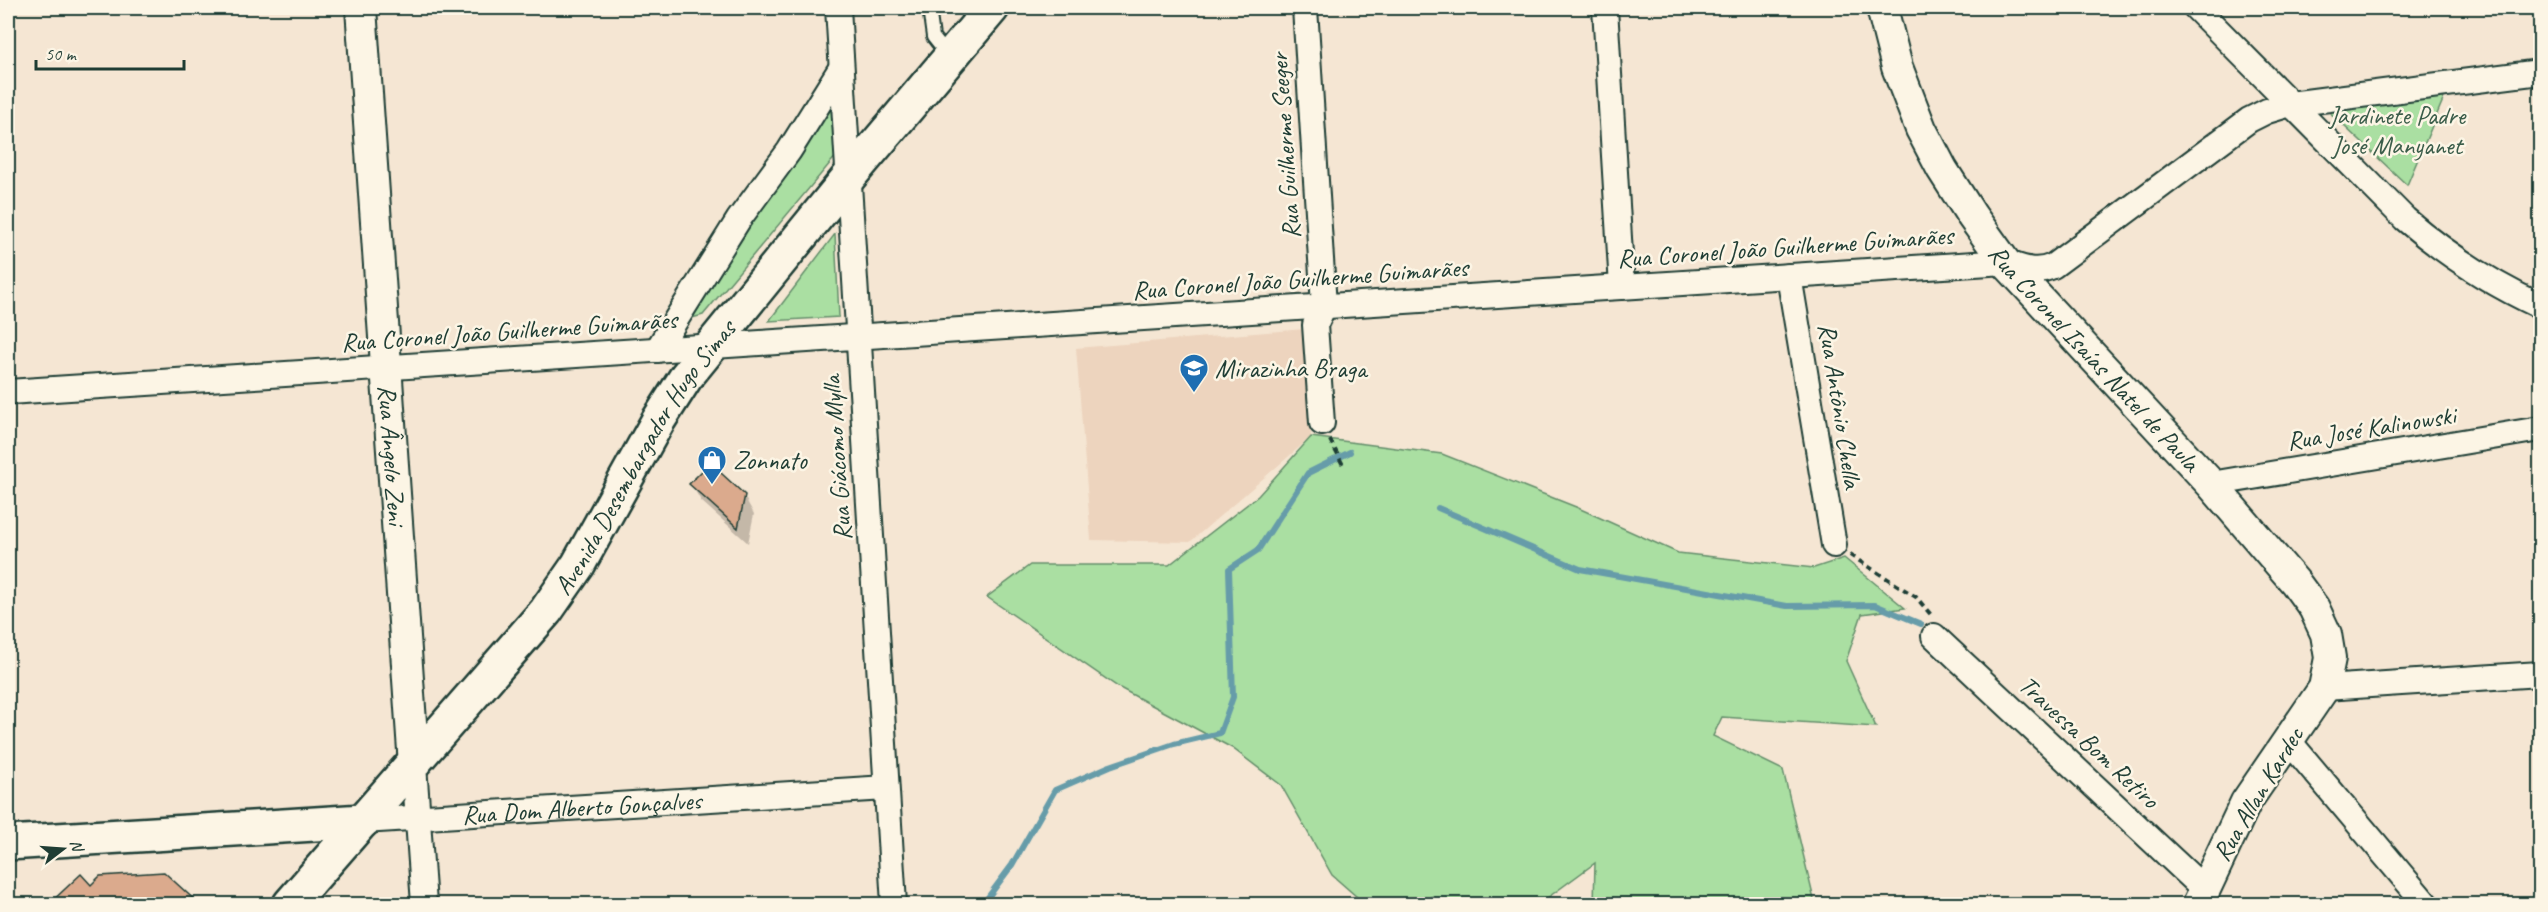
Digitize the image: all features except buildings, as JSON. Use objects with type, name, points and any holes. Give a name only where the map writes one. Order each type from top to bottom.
[{"type":"main road","name":"Avenida Desembargador Hugo Simas","points":[[290,904],[414,765],[546,611],[565,586],[658,421],[686,377],[848,178],[992,8]]},
{"type":"main road","name":"Rua Dom Alberto Gonçalves","points":[[8,843],[363,821]]},
{"type":"main road","points":[[276,826],[301,850],[314,877]]},
{"type":"street","name":"Rua Ângelo Zeni","points":[[361,8],[424,904]]},
{"type":"street","name":"Rua Giácomo Mylla","points":[[838,8],[894,904]]},
{"type":"street","name":"Rua Guilherme Seeger","points":[[1305,8],[1324,306],[1316,324],[1322,423]]},
{"type":"street","points":[[1605,8],[1622,286]]},
{"type":"street","name":"Rua Coronel Isaías Natel de Paula","points":[[1882,8],[1897,67],[1922,129],[1942,169],[2005,261],[2211,484],[2295,582],[2314,608],[2326,634],[2330,658],[2324,688]]},
{"type":"street","points":[[2196,8],[2370,186],[2438,247],[2470,270],[2541,306]]},
{"type":"street","points":[[657,350],[739,219],[789,151],[841,68]]},
{"type":"street","name":"Rua Coronel João Guilherme Guimarães","points":[[8,392],[2005,261],[2033,271],[2053,266],[2249,120],[2267,111],[2290,104],[2541,72]]},
{"type":"street","name":"Rua Antônio Chella","points":[[1789,276],[1834,545]]},
{"type":"street","name":"Rua José Kalinowski","points":[[2211,484],[2541,429]]},
{"type":"street","name":"Travessa Bom Retiro","points":[[1934,636],[2201,897]]},
{"type":"street","points":[[2324,688],[2541,674]]},
{"type":"street","name":"Rua Allan Kardec","points":[[2201,897],[2246,802],[2324,688]]},
{"type":"street","points":[[2288,741],[2426,904]]},
{"type":"street","name":"Rua Dom Alberto Gonçalves","points":[[363,821],[886,788]]},
{"type":"lane","points":[[929,8],[933,37],[949,58]]},
{"type":"path","points":[[1834,545],[1916,597],[1929,610],[1934,621],[1934,636]]},
{"type":"shaded area","name":"Mirazinha Braga","points":[[1304,329],[1311,437],[1190,542],[1091,540],[1076,348]]},
{"type":"green space","name":"Jardinete Padre José Manyanet","points":[[2446,93],[2407,185],[2327,110]]},
{"type":"green space","points":[[832,97],[836,156],[703,315],[684,320]]},
{"type":"green space","points":[[835,234],[839,317],[769,321]]},
{"type":"green space","points":[[1311,437],[1442,454],[1576,507],[1678,553],[1814,568],[1844,558],[1905,608],[1862,614],[1846,661],[1876,727],[1722,717],[1713,736],[1783,770],[1815,904],[1594,904],[1595,863],[1539,904],[1436,904],[1433,896],[1420,904],[1365,904],[1332,875],[1281,785],[1232,748],[1118,687],[987,597],[1030,565],[1169,565],[1258,496]]},
{"type":"waterway","points":[[983,904],[1012,865],[1055,790],[1110,766],[1174,744],[1220,733],[1233,697],[1229,569],[1258,550],[1308,473],[1350,452]]},
{"type":"waterway","points":[[1438,508],[1580,569],[1787,606],[1875,605],[1921,624]]},
{"type":"place","name":"Mirazinha Braga","points":[[1194,394]]},
{"type":"place","name":"Zonnato","points":[[712,486]]}]
